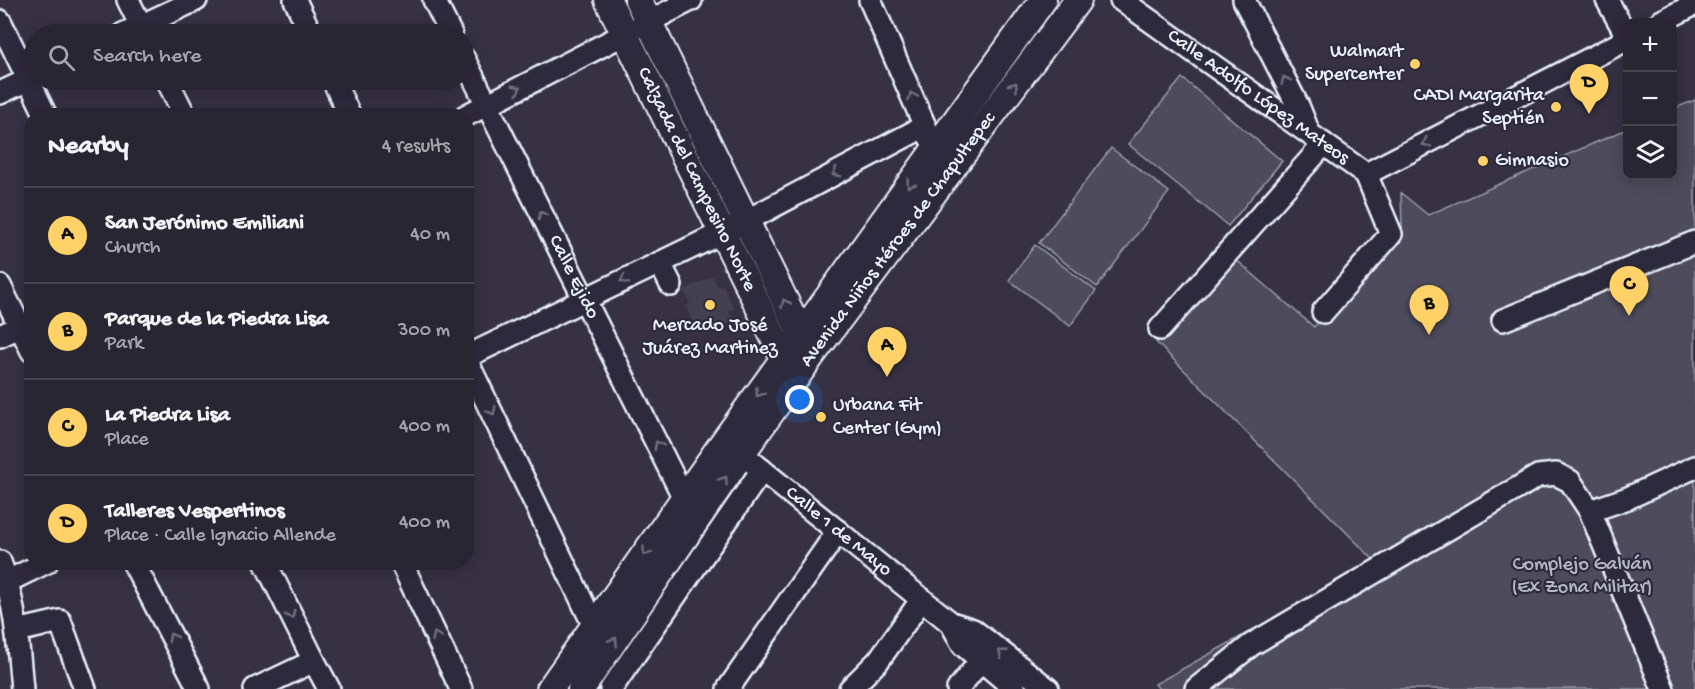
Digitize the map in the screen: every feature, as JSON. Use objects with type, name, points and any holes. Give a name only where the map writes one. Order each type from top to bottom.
[{"type":"main road","name":"Calzada del Campesino Norte","points":[[608,0],[784,358]]},
{"type":"main road","name":"Avenida Niños Héroes de Chapultepec","points":[[550,689],[684,498],[733,447],[806,345],[935,150],[1043,0]]},
{"type":"main road","name":"Avenida Niños Héroes de Chapultepec","points":[[581,689],[733,447],[784,358],[806,345],[1078,0]]},
{"type":"main road","name":"Calzada del Campesino Norte","points":[[644,11],[806,345]]},
{"type":"main road","points":[[648,84],[673,72]]},
{"type":"main road","points":[[671,130],[696,118]]},
{"type":"street","points":[[128,0],[134,24]]},
{"type":"street","points":[[151,24],[196,0]]},
{"type":"street","points":[[295,0],[306,24]]},
{"type":"street","points":[[434,0],[446,24]]},
{"type":"street","points":[[474,112],[624,34],[644,11],[691,0]]},
{"type":"street","points":[[870,0],[935,150]]},
{"type":"street","name":"Calle Adolfo López Mateos","points":[[1121,0],[1366,174]]},
{"type":"street","points":[[1160,329],[1316,139],[1244,0]]},
{"type":"street","points":[[1607,0],[1623,29]]},
{"type":"street","points":[[1668,18],[1695,4]]},
{"type":"street","points":[[0,21],[24,65]]},
{"type":"street","points":[[1323,312],[1392,234],[1366,174],[1623,41]]},
{"type":"street","name":"Calle Ejido","points":[[474,79],[684,498]]},
{"type":"street","points":[[0,93],[24,81]]},
{"type":"street","points":[[36,90],[43,108]]},
{"type":"street","points":[[172,90],[181,108]]},
{"type":"street","points":[[338,90],[346,108]]},
{"type":"street","points":[[474,354],[746,221],[925,126]]},
{"type":"street","points":[[1503,320],[1695,242]]},
{"type":"street","points":[[660,263],[671,285]]},
{"type":"street","points":[[0,286],[24,320]]},
{"type":"street","points":[[0,336],[24,324]]},
{"type":"street","points":[[474,375],[594,626]]},
{"type":"street","name":"Calle 1 de Mayo","points":[[733,447],[951,623],[963,645],[1015,689]]},
{"type":"street","points":[[1590,511],[1628,498],[1695,468]]},
{"type":"street","points":[[611,689],[762,470]]},
{"type":"street","points":[[1196,689],[1251,645],[1539,476],[1556,474],[1570,481],[1590,511],[1663,689]]},
{"type":"street","points":[[729,689],[838,531]]},
{"type":"street","points":[[22,689],[17,631],[3,576],[24,569]]},
{"type":"street","points":[[137,570],[199,689]]},
{"type":"street","points":[[269,570],[329,689]]},
{"type":"street","points":[[404,570],[461,689]]},
{"type":"street","points":[[850,689],[878,662],[922,599]]},
{"type":"street","points":[[17,631],[60,621],[85,689]]},
{"type":"street","name":"Calle 1 de Mayo","points":[[951,623],[973,630],[1048,689]]},
{"type":"street","points":[[958,689],[981,660]]},
{"type":"street","points":[[255,689],[314,661]]},
{"type":"shaded area","name":"Mercado José Juárez Martinez","points":[[713,276],[718,287],[723,285],[734,309],[729,312],[733,321],[706,335],[700,324],[695,326],[685,306],[690,303],[684,290]]},
{"type":"green space","points":[[1182,78],[1282,161],[1228,226],[1128,144]]},
{"type":"green space","name":"Complejo Galván (Ex Zona Militar)","points":[[1695,100],[1695,689],[1159,689],[1155,684],[1376,562],[1156,342],[1233,257],[1314,327],[1402,227],[1401,193],[1428,215],[1623,131],[1623,180],[1677,180],[1677,107]]},
{"type":"green space","points":[[1111,148],[1169,192],[1097,287],[1039,243]]},
{"type":"green space","points":[[1035,245],[1096,291],[1070,326],[1009,280]]},
{"type":"place","name":"Walmart Supercenter","points":[[1415,64]]},
{"type":"place","name":"CADI Margarita Septién","points":[[1556,107]]},
{"type":"place","name":"Talleres Vespertinos","points":[[1589,114]]},
{"type":"place","name":"Gimnasio","points":[[1483,161]]},
{"type":"place","name":"Mercado José Juárez Martinez","points":[[710,305]]},
{"type":"place","name":"La Piedra Lisa","points":[[1629,316]]},
{"type":"place","name":"Parque de la Piedra Lisa","points":[[1429,335]]},
{"type":"place","name":"San Jerónimo Emiliani","points":[[887,377]]},
{"type":"place","name":"Urbana Fit Center (Gym)","points":[[821,417]]}]
